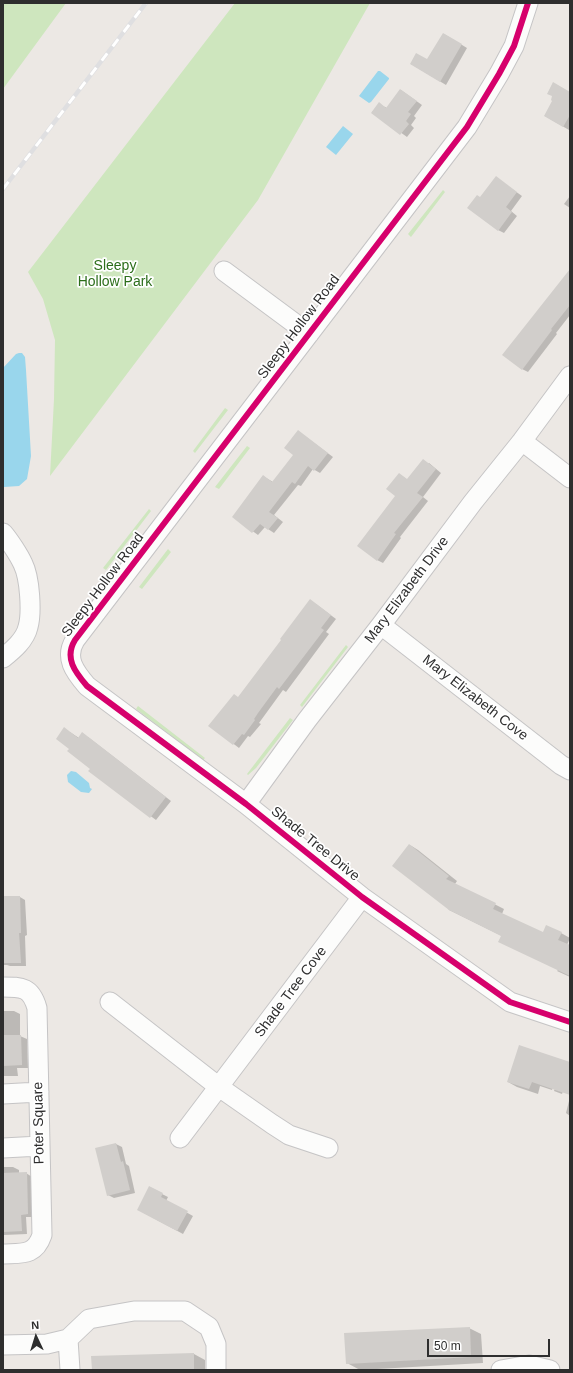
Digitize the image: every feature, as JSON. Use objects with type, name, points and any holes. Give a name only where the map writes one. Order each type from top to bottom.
[{"type":"street","name":"Sleepy Hollow Road","points":[[69,653],[75,640],[467,127],[511,51],[528,3]]},
{"type":"street","points":[[224,271],[309,334]]},
{"type":"street","name":"Mary Elizabeth Drive","points":[[246,804],[307,720],[381,625],[473,502],[522,441],[570,376]]},
{"type":"street","points":[[522,441],[570,478]]},
{"type":"street","points":[[3,533],[24,564],[30,594],[30,615],[28,628],[21,641],[3,658]]},
{"type":"street","name":"Mary Elizabeth Cove","points":[[381,625],[561,765],[570,770]]},
{"type":"street","name":"Shade Tree Drive","points":[[69,653],[72,664],[78,675],[87,686],[246,804],[362,898],[510,1002],[570,1022]]},
{"type":"street","name":"Shade Tree Cove","points":[[180,1138],[362,898]]},
{"type":"street","name":"Poter Square","points":[[3,987],[20,987],[25,989],[34,999],[37,1008],[42,1235],[40,1243],[34,1250],[28,1252],[3,1254]]},
{"type":"street","points":[[110,1002],[219,1087],[272,1124],[289,1135],[328,1148]]},
{"type":"street","points":[[3,1094],[39,1092]]},
{"type":"street","points":[[3,1148],[40,1146]]},
{"type":"street","points":[[3,1345],[47,1344],[68,1339],[89,1319],[134,1311],[185,1312],[208,1327],[216,1344],[216,1370]]},
{"type":"street","points":[[68,1339],[70,1370]]},
{"type":"street","points":[[501,1370],[529,1365],[550,1370]]},
{"type":"green space","points":[[3,3],[66,3],[3,89]]},
{"type":"green space","name":"Sleepy Hollow Park","points":[[235,3],[370,3],[258,200],[50,476],[55,340],[43,299],[28,272]]},
{"type":"green space","points":[[443,190],[445,192],[411,237],[408,234]]},
{"type":"green space","points":[[225,408],[228,410],[195,453],[193,451]]},
{"type":"green space","points":[[247,446],[250,448],[219,489],[215,487]]},
{"type":"green space","points":[[149,509],[151,511],[106,570],[103,568]]},
{"type":"green space","points":[[168,549],[171,552],[142,589],[139,587]]},
{"type":"green space","points":[[346,645],[348,647],[302,707],[300,705]]},
{"type":"green space","points":[[138,706],[205,758],[203,760],[136,709]]},
{"type":"green space","points":[[290,718],[293,720],[256,768],[248,775],[247,774]]},
{"type":"water","points":[[378,71],[389,79],[369,103],[359,96]]},
{"type":"water","points":[[343,126],[353,134],[336,155],[326,147]]},
{"type":"water","points":[[22,353],[25,357],[31,456],[27,479],[19,486],[4,487],[3,368],[16,354]]},
{"type":"water","points":[[71,771],[76,772],[89,783],[90,788],[92,789],[89,793],[81,792],[68,782],[67,775]]},
{"type":"building","points":[[443,33],[462,44],[440,82],[410,64],[416,53],[427,59]]},
{"type":"building","points":[[553,82],[570,92],[570,115],[563,127],[544,116],[552,101],[552,96],[547,94]]},
{"type":"building","points":[[400,89],[417,101],[408,112],[411,114],[406,121],[409,124],[400,135],[371,113],[379,102],[386,108]]},
{"type":"building","points":[[496,176],[517,192],[506,207],[512,212],[498,231],[467,208],[477,195],[480,197]]},
{"type":"building","points":[[570,269],[570,305],[522,370],[502,355]]},
{"type":"building","points":[[298,430],[328,453],[314,471],[308,466],[295,484],[292,482],[269,512],[278,518],[268,530],[260,524],[252,533],[232,517],[263,475],[272,482],[293,455],[284,448]]},
{"type":"building","points":[[423,459],[436,469],[417,493],[423,497],[394,533],[396,534],[377,561],[357,546],[395,496],[386,489],[399,473],[407,479]]},
{"type":"building","points":[[310,599],[331,615],[321,628],[324,630],[279,689],[277,687],[244,735],[242,734],[233,745],[208,726],[234,694],[238,697]]},
{"type":"building","points":[[64,727],[78,738],[82,732],[166,797],[150,818],[88,771],[90,769],[67,751],[69,749],[56,739]]},
{"type":"building","points":[[409,844],[449,876],[446,879],[496,903],[493,909],[543,932],[546,925],[562,932],[558,940],[570,945],[570,976],[498,942],[501,936],[449,910],[392,866]]},
{"type":"building","points":[[3,896],[20,896],[21,933],[19,933],[21,963],[3,963]]},
{"type":"building","points":[[3,1035],[21,1035],[22,1065],[3,1066]]},
{"type":"building","points":[[519,1045],[570,1062],[570,1095],[532,1082],[529,1089],[507,1082]]},
{"type":"building","points":[[116,1143],[121,1162],[123,1161],[130,1190],[107,1196],[95,1148]]},
{"type":"building","points":[[27,1172],[28,1214],[21,1215],[22,1231],[3,1232],[3,1173]]},
{"type":"building","points":[[149,1186],[163,1193],[161,1197],[188,1211],[177,1231],[137,1210]]},
{"type":"building","points":[[470,1327],[471,1357],[346,1364],[344,1333]]},
{"type":"building","points":[[194,1353],[194,1370],[92,1370],[91,1356]]},
{"type":"railway","points":[[3,189],[146,3]]},
{"type":"cycle path","points":[[528,3],[514,46],[467,127],[75,640],[72,647],[71,659],[75,670],[87,686],[246,804],[362,897],[510,1002],[570,1022]]}]
